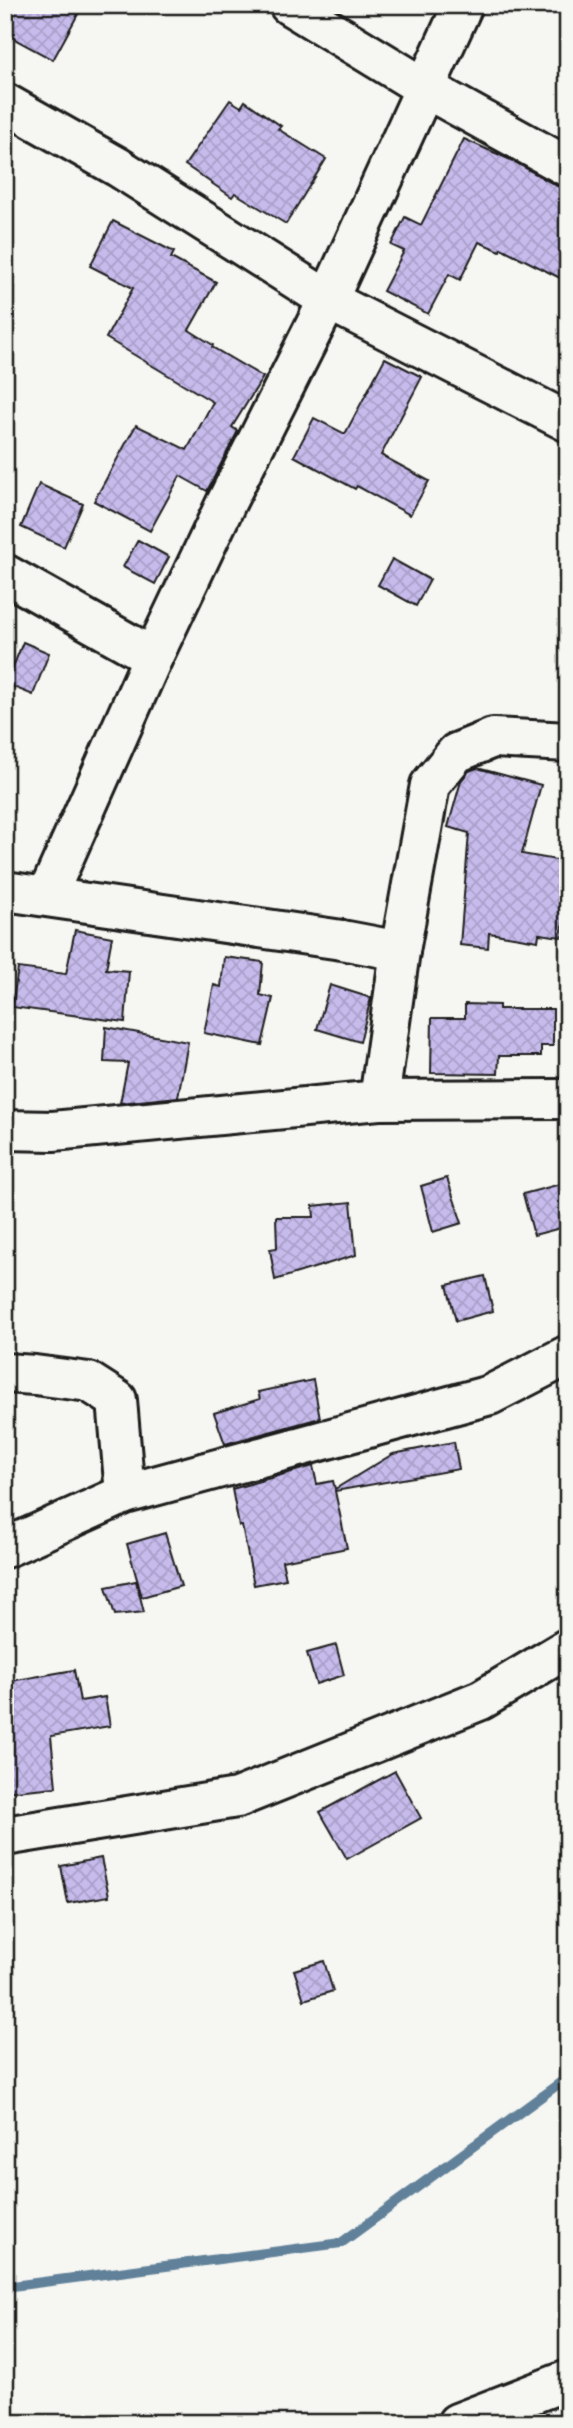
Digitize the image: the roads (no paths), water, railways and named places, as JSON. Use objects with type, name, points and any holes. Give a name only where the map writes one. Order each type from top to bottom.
[{"type":"street","points":[[289,5],[425,88],[568,167]]},
{"type":"street","points":[[47,896],[153,657],[220,515],[328,300],[463,5]]},
{"type":"street","points":[[5,103],[118,167],[328,300],[568,422]]},
{"type":"street","points":[[5,574],[153,657]]},
{"type":"street","points":[[379,1100],[400,951],[430,785],[456,754],[493,738],[568,742]]},
{"type":"street","points":[[5,891],[342,940],[400,951]]},
{"type":"street","points":[[5,1130],[53,1131],[379,1100],[568,1099]]},
{"type":"street","points":[[5,1548],[125,1494],[490,1395],[568,1355]]},
{"type":"street","points":[[5,1373],[89,1382],[117,1400],[125,1494]]},
{"type":"street","points":[[5,1836],[237,1798],[481,1700],[568,1648]]},
{"type":"street","points":[[457,2423],[568,2380]]},
{"type":"waterway","points":[[5,2287],[341,2243],[568,2077]]}]
